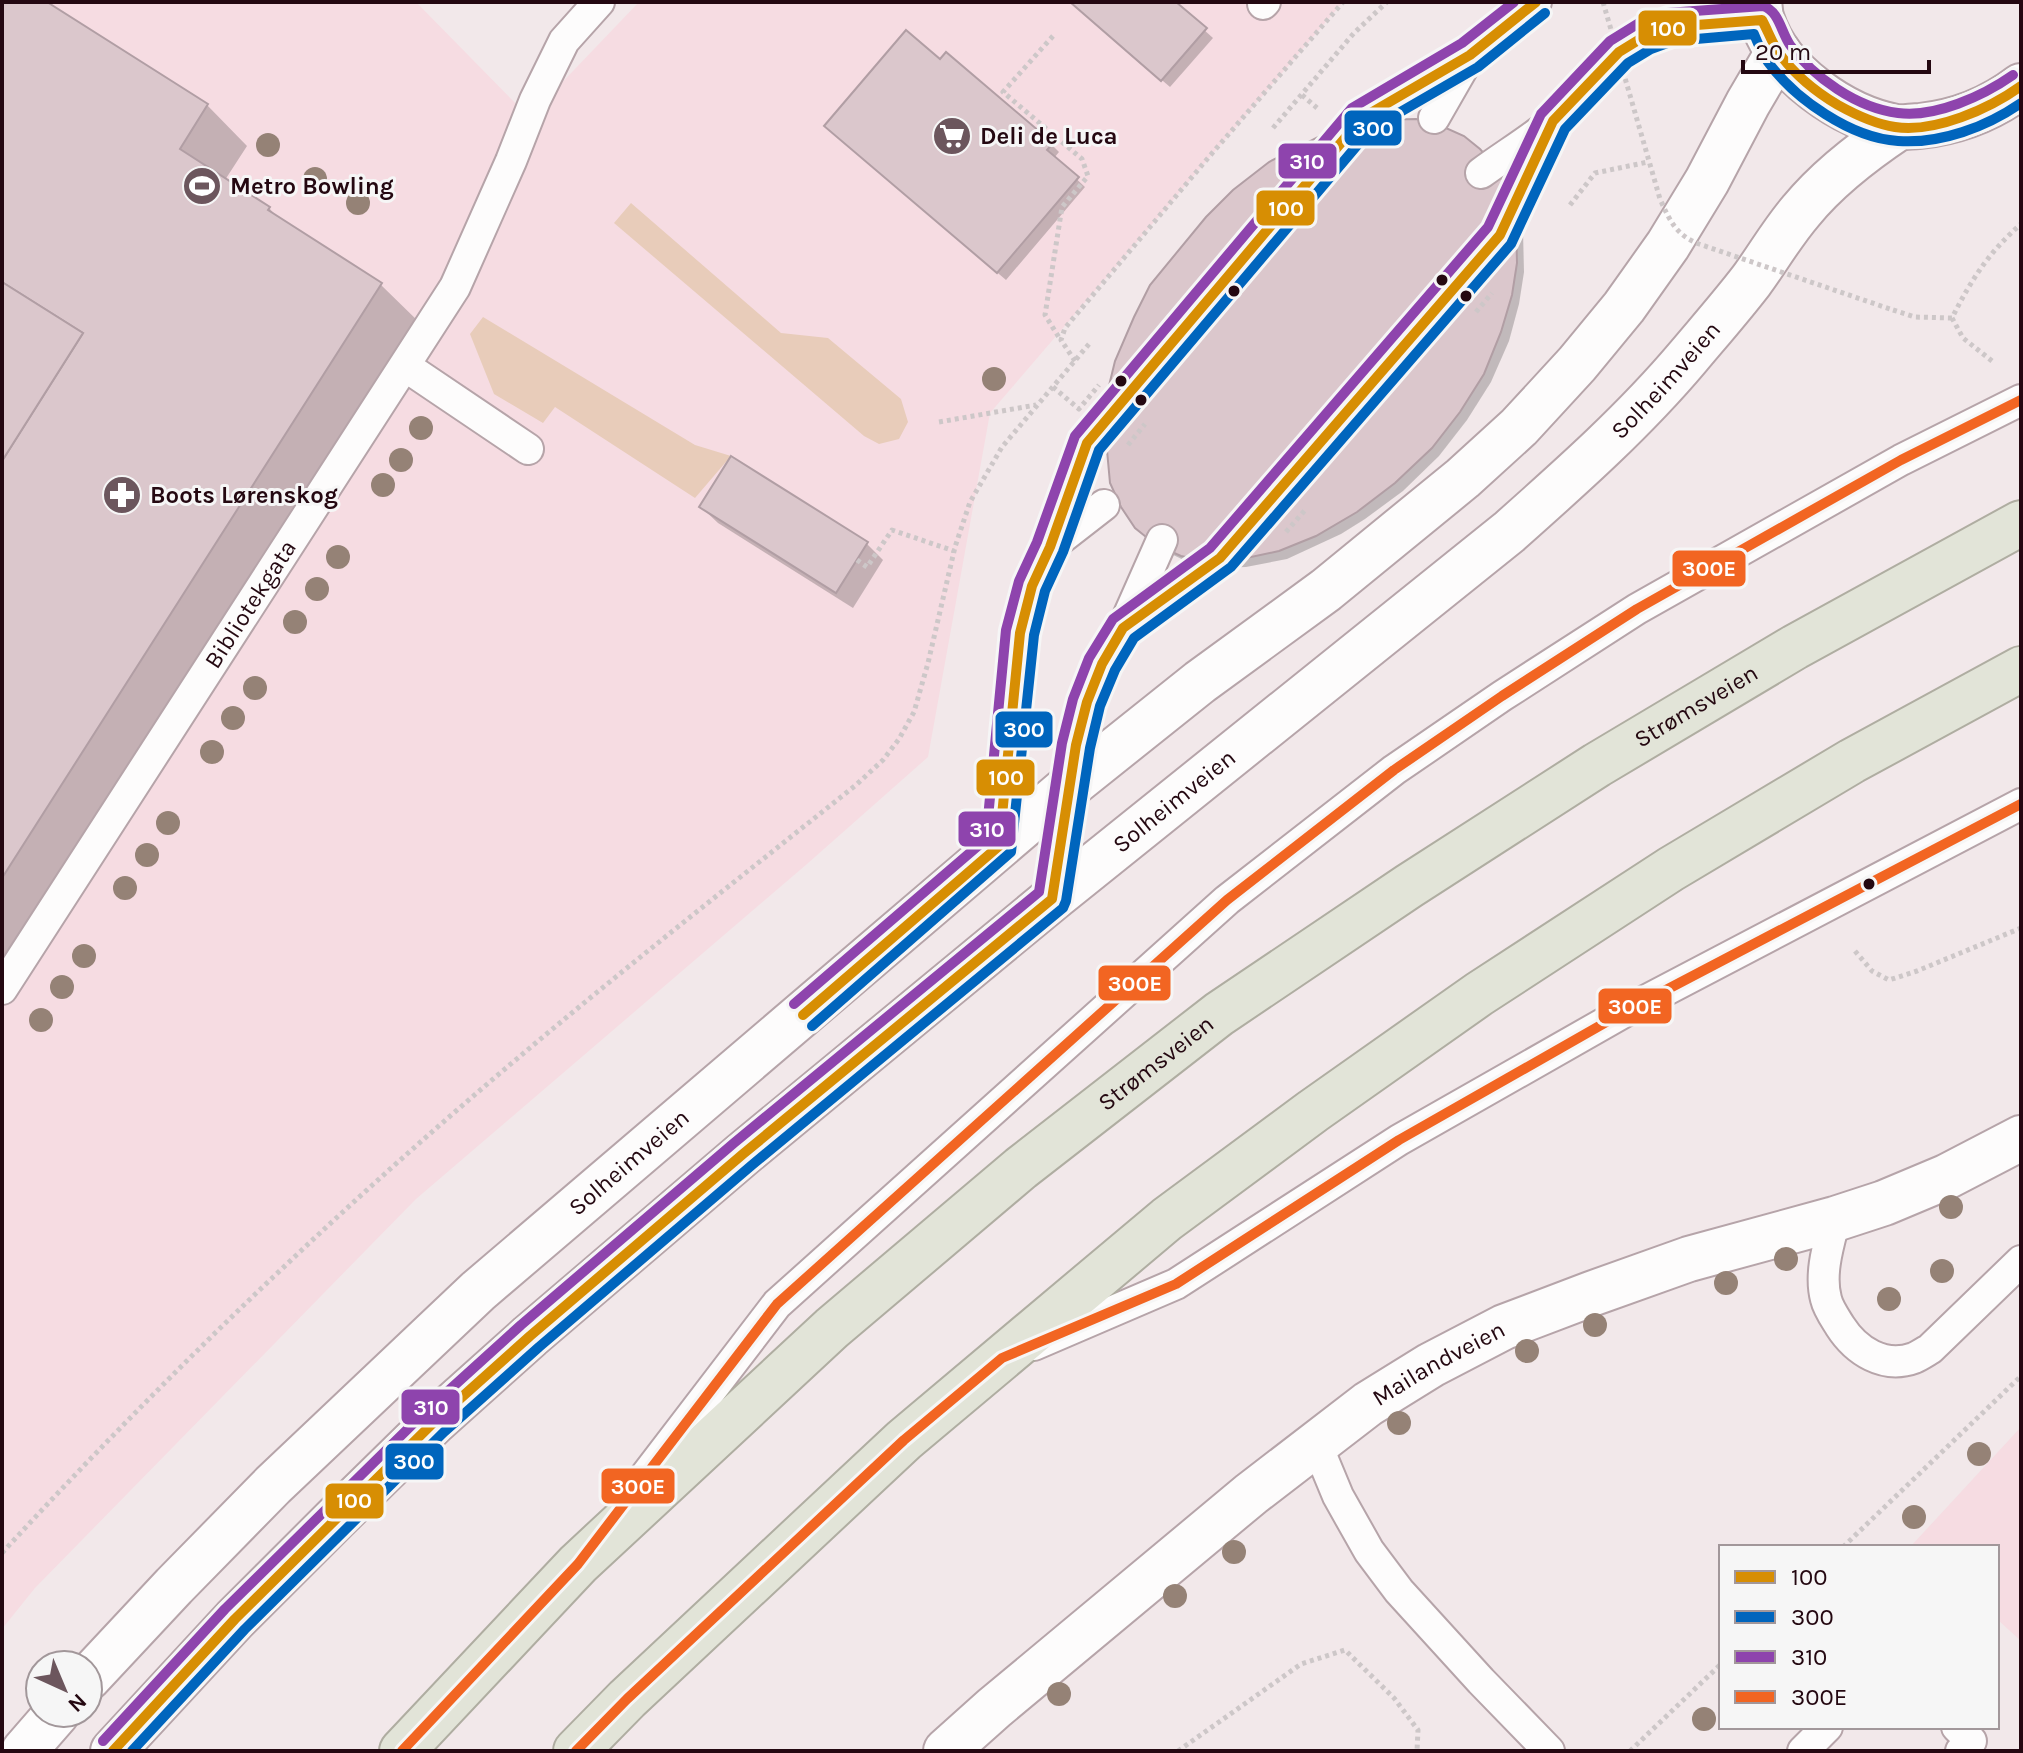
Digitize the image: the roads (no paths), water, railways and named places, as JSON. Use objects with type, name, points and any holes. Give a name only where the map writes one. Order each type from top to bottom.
[{"type":"highway","name":"Strømsveien","points":[[402,1751],[578,1564],[832,1328],[1021,1168],[1219,1014],[1597,765],[1795,647],[2021,523]]},
{"type":"highway","points":[[576,1751],[627,1699],[904,1440],[1167,1219],[1479,994],[1671,869],[1852,761],[2021,669]]},
{"type":"main road","points":[[1767,25],[1798,73],[1824,97],[1854,113],[1898,128],[1958,120],[1990,107],[2021,86]]},
{"type":"main road","name":"Solheimveien","points":[[104,1661],[273,1485],[478,1291],[1071,785],[1200,682],[1326,590],[1452,487],[1519,427],[1624,307],[1668,245],[1707,181],[1748,103],[1767,25]]},
{"type":"main road","name":"Solheimveien","points":[[113,1751],[235,1619],[434,1422],[530,1336],[743,1154],[1052,899],[1509,532],[1576,473],[1637,414],[1687,358],[1750,281],[1800,212],[1858,155],[1898,128]]},
{"type":"main road","name":"Mailandveien","points":[[946,1751],[1133,1591],[1316,1443],[1368,1404],[1431,1365],[1504,1327],[1591,1294],[1689,1259],[1884,1203],[1946,1177],[2021,1138]]},
{"type":"main road","points":[[24,1751],[43,1729]]},
{"type":"lane","name":"Bibliotekgata","points":[[2,989],[455,287],[535,100],[564,41],[599,2]]},
{"type":"lane","points":[[1390,102],[1470,55],[1536,2]]},
{"type":"lane","points":[[1481,173],[1553,121],[1619,52],[1645,36],[1670,27],[1706,23],[1767,25]]},
{"type":"lane","points":[[1434,118],[1470,55]]},
{"type":"lane","points":[[1490,246],[1500,235],[1553,121]]},
{"type":"lane","points":[[405,366],[528,449]]},
{"type":"lane","points":[[578,1564],[777,1304],[1227,900],[1394,770],[1637,609],[1888,467],[2021,400]]},
{"type":"lane","points":[[999,846],[1020,633],[1032,586],[1050,547],[1082,456]]},
{"type":"lane","points":[[1050,547],[1104,505]]},
{"type":"lane","points":[[1123,628],[1220,558],[1238,538]]},
{"type":"lane","points":[[1052,899],[1076,745],[1087,702],[1162,540]]},
{"type":"lane","points":[[1002,1358],[1176,1284],[1399,1140],[1624,1012],[2021,804]]},
{"type":"lane","points":[[1835,1219],[1827,1249],[1826,1299],[1846,1335],[1859,1349],[1875,1358],[1894,1361],[1913,1358],[1930,1349],[2021,1261]]},
{"type":"lane","points":[[1316,1443],[1338,1496],[1369,1551],[1399,1591],[1549,1751]]},
{"type":"lane","points":[[1803,1751],[1825,1729]]},
{"type":"lane","points":[[1959,1729],[1971,1741],[1961,1751]]},
{"type":"place","name":"Deli de Luca","points":[[952,136]]},
{"type":"place","name":"Metro Bowling","points":[[202,186]]},
{"type":"place","name":"Boots Lørenskog","points":[[122,495]]}]
